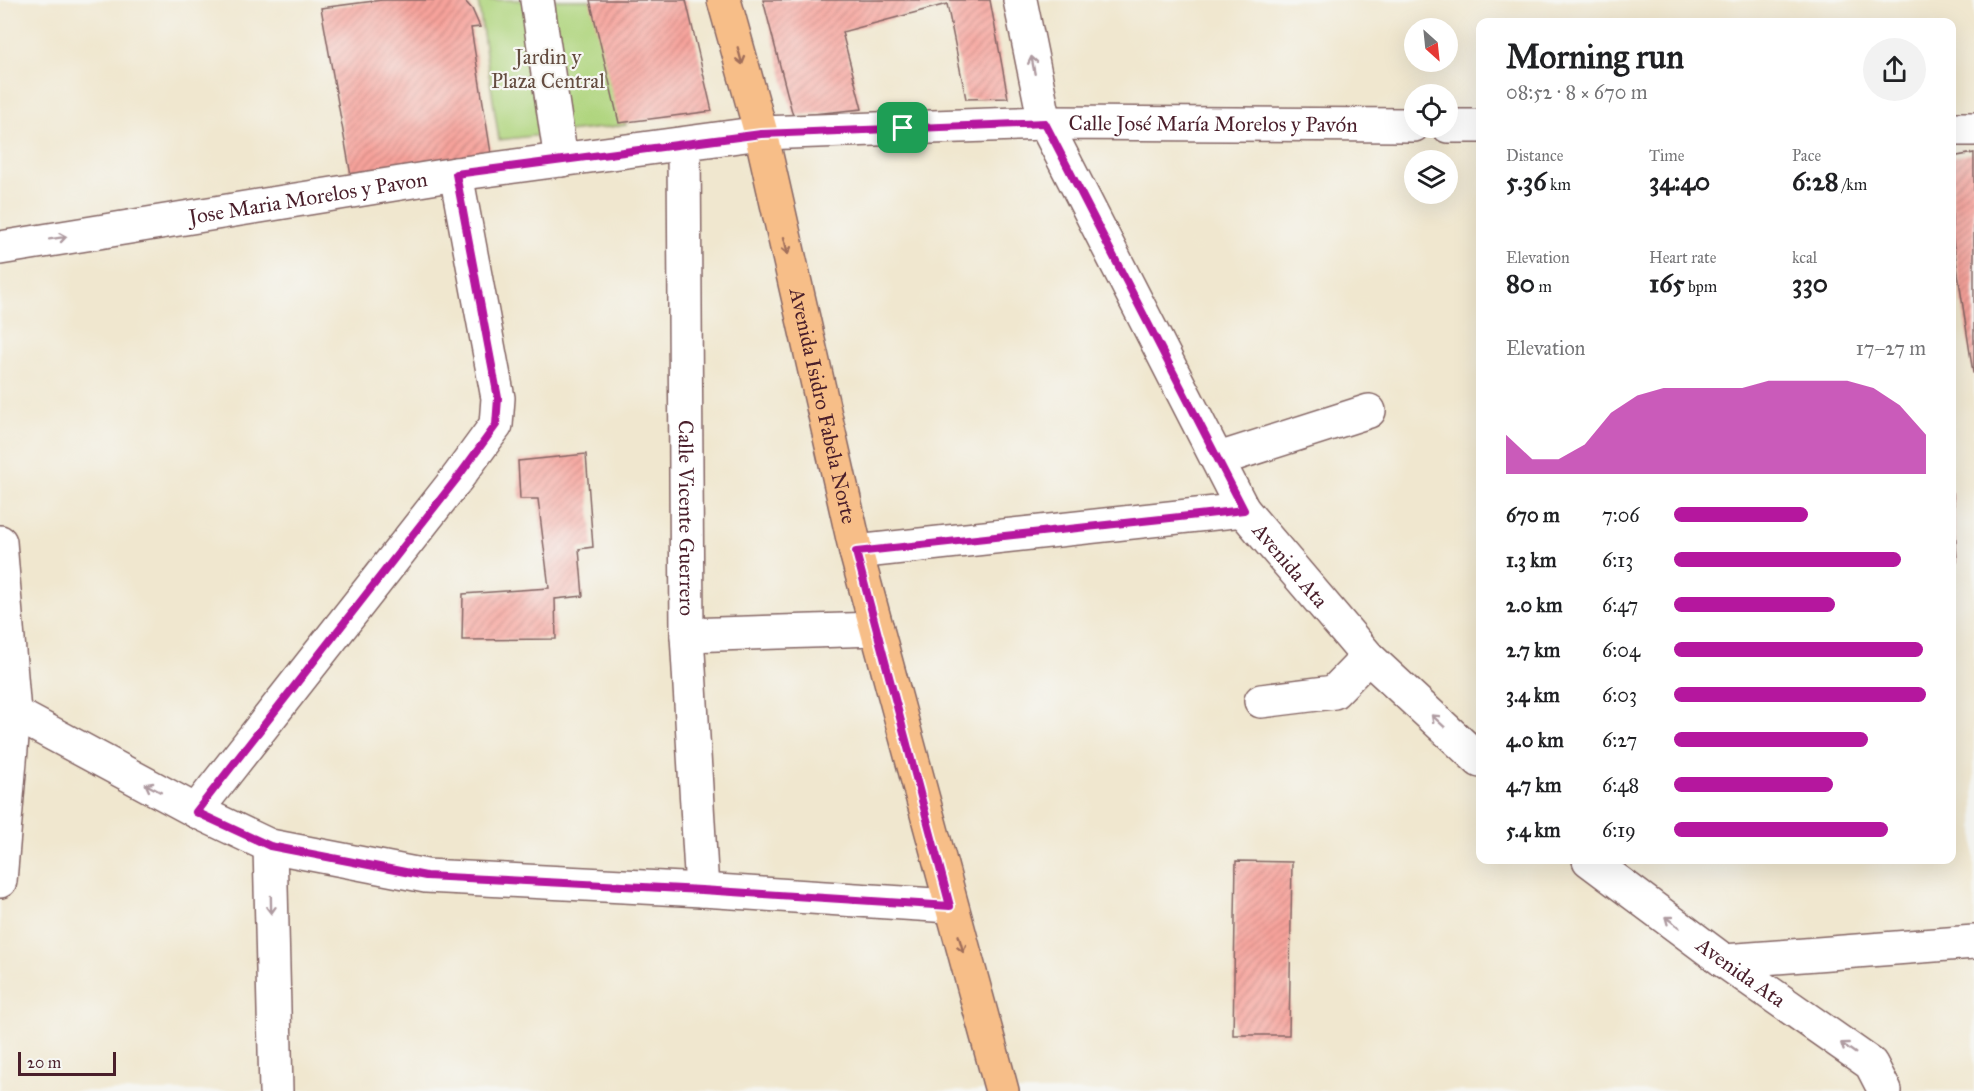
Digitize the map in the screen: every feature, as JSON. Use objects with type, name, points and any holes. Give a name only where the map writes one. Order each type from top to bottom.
[{"type":"main road","name":"Avenida Isidro Fabela Norte","points":[[724,0],[761,134],[856,552],[950,906],[1002,1091]]},
{"type":"street","points":[[537,0],[561,160]]},
{"type":"street","name":"Avenida Ata","points":[[1020,0],[1045,123],[1244,510],[1368,657],[1476,757]]},
{"type":"street","name":"Calle José María Morelos y Pavón","points":[[761,134],[1045,123],[1404,125]]},
{"type":"street","points":[[1458,126],[1476,126]]},
{"type":"street","points":[[1956,129],[1974,129]]},
{"type":"street","name":"Jose Maria Morelos y Pavon","points":[[0,248],[456,174],[761,134]]},
{"type":"street","name":"Calle Vicente Guerrero","points":[[684,144],[687,635],[702,890]]},
{"type":"street","points":[[196,812],[451,486],[496,425],[498,398],[456,174]]},
{"type":"street","points":[[1219,459],[1370,411]]},
{"type":"street","points":[[856,552],[1244,510]]},
{"type":"street","points":[[0,542],[7,711],[0,881]]},
{"type":"street","points":[[687,635],[877,629]]},
{"type":"street","points":[[1261,701],[1334,692],[1368,657]]},
{"type":"street","points":[[7,711],[196,812],[270,846],[426,876],[950,906]]},
{"type":"street","points":[[270,846],[276,1091]]},
{"type":"street","name":"Avenida Ata","points":[[1594,864],[1724,961],[1870,1064],[1885,1091]]},
{"type":"street","points":[[1724,961],[1974,942]]},
{"type":"green space","name":"Jardin y Plaza Central","points":[[478,0],[591,0],[626,125],[499,140]]},
{"type":"building","points":[[382,0],[464,0],[472,9],[480,27],[471,28],[491,153],[351,176],[321,8]]},
{"type":"building","points":[[590,0],[686,0],[712,111],[619,123]]},
{"type":"building","points":[[763,0],[990,0],[1008,98],[966,99],[947,4],[842,32],[862,109],[793,116]]},
{"type":"building","points":[[1974,153],[1974,373],[1956,260],[1956,156]]},
{"type":"building","points":[[586,454],[593,547],[579,549],[583,596],[555,599],[556,639],[462,640],[463,594],[549,588],[538,499],[520,499],[518,461]]},
{"type":"building","points":[[1236,861],[1292,862],[1289,1035],[1233,1035]]},
{"type":"route","points":[[1045,123],[1244,510],[856,552],[950,906],[426,876],[270,846],[196,812],[458,477],[496,425],[498,398],[456,174],[761,134],[903,128],[1045,123]]}]
